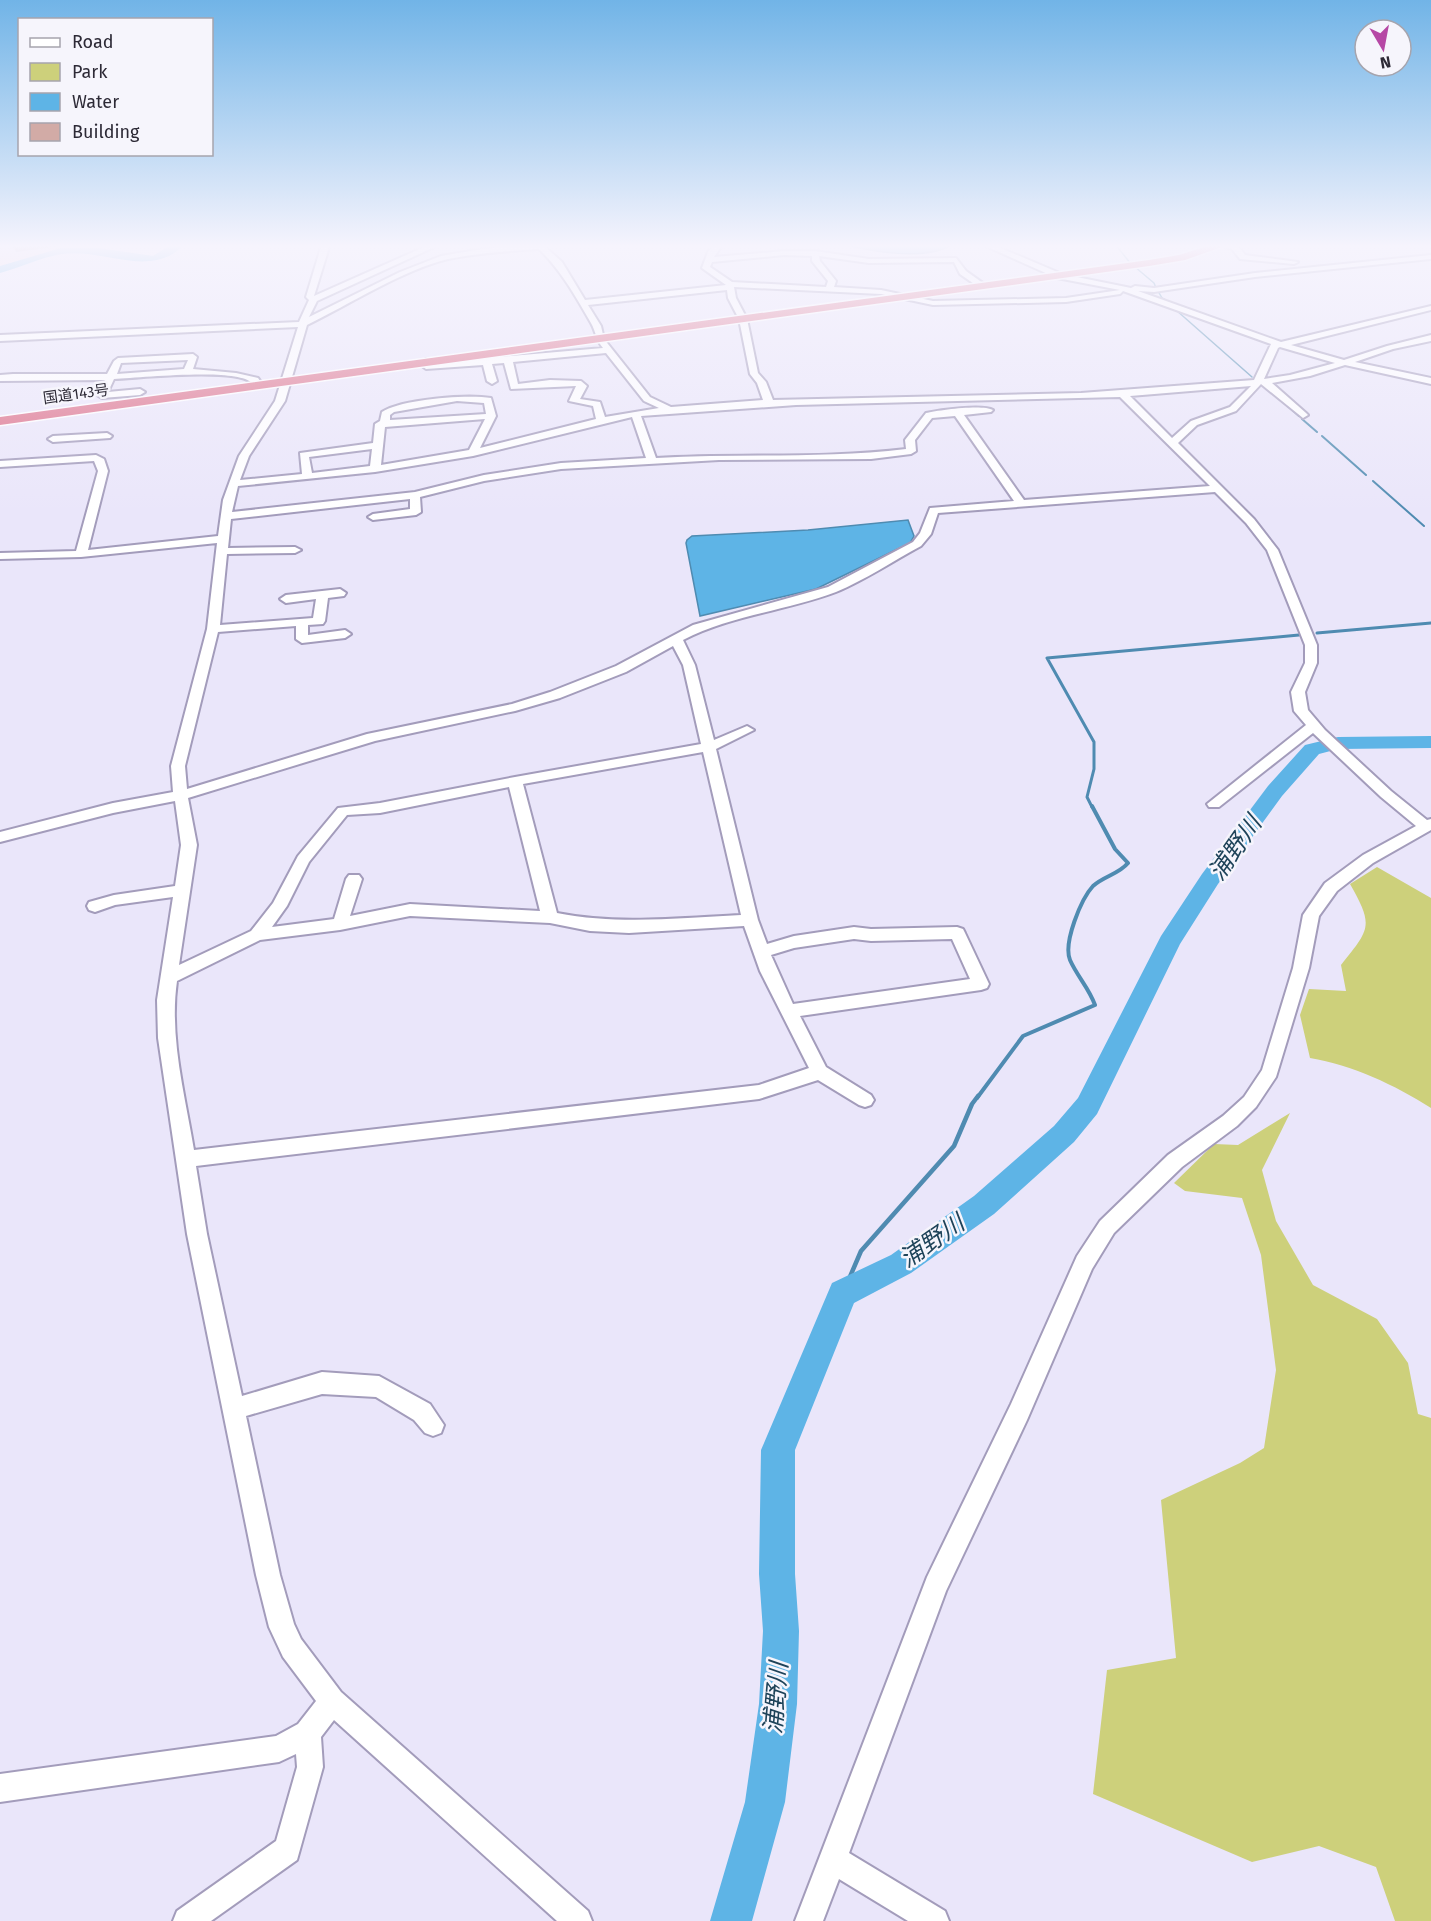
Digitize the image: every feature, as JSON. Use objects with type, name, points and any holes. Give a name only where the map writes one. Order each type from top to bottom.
[{"type":"highway","name":"国道143号","points":[[0,421],[138,397],[258,385],[638,334]]},
{"type":"street","points":[[0,338],[94,334]]},
{"type":"street","points":[[299,334],[280,401],[244,456],[228,500],[213,629],[178,766],[177,778],[182,795],[189,845],[165,1017],[197,1234],[268,1575],[282,1627],[292,1648],[332,1701],[578,1921]]},
{"type":"street","points":[[599,334],[600,339],[647,399],[669,410]]},
{"type":"street","points":[[746,334],[754,374],[761,382],[769,403]]},
{"type":"street","points":[[1250,334],[1342,362],[1431,381]]},
{"type":"street","points":[[1172,443],[1194,423],[1238,405],[1262,382],[1274,346],[1323,334]]},
{"type":"street","points":[[234,483],[375,469],[474,453],[636,414],[669,410],[769,403],[1122,393],[1262,382],[1298,376],[1410,341],[1431,338]]},
{"type":"street","points":[[426,362],[426,366],[565,357],[609,350]]},
{"type":"street","points":[[155,359],[138,397],[102,395],[118,361],[155,359],[193,357],[188,372]]},
{"type":"street","points":[[508,360],[514,387],[578,383],[582,386],[574,401],[597,404],[602,422]]},
{"type":"street","points":[[487,362],[492,381]]},
{"type":"street","points":[[0,378],[188,372],[238,375],[255,380],[258,385]]},
{"type":"street","points":[[1262,382],[1303,415]]},
{"type":"street","points":[[809,1921],[936,1586],[1019,1412],[1084,1263],[1107,1227],[1176,1161],[1230,1121],[1250,1102],[1270,1072],[1301,968],[1311,915],[1331,887],[1368,860],[1428,825],[1386,794],[1301,711],[1297,697],[1299,685],[1311,663],[1309,637],[1272,550],[1250,521],[1122,393]]},
{"type":"street","points":[[385,422],[385,414],[415,404],[437,403],[457,398],[488,400],[491,416],[474,453]]},
{"type":"street","points":[[227,516],[342,506],[415,495],[484,478],[517,474],[534,469],[651,459],[872,456],[911,451],[910,440],[929,415],[1005,409],[1008,398]]},
{"type":"street","points":[[957,411],[1020,503]]},
{"type":"street","points":[[636,414],[651,459]]},
{"type":"street","points":[[375,469],[380,424],[491,416]]},
{"type":"street","points":[[53,439],[107,436]]},
{"type":"street","points":[[60,460],[71,438]]},
{"type":"street","points":[[308,477],[304,455],[377,445]]},
{"type":"street","points":[[0,464],[96,458],[100,460],[103,471],[81,554]]},
{"type":"street","points":[[0,837],[113,808],[182,795],[372,737],[515,707],[555,695],[621,669],[676,638],[731,617],[832,589],[917,544],[925,534],[934,510],[1217,489]]},
{"type":"street","points":[[373,517],[416,512],[415,495]]},
{"type":"street","points":[[0,556],[81,554],[224,545],[295,550]]},
{"type":"street","points":[[286,599],[340,593]]},
{"type":"street","points":[[213,629],[319,621],[323,595]]},
{"type":"street","points":[[302,622],[302,639],[345,634]]},
{"type":"street","points":[[676,638],[688,665],[750,920],[761,952],[788,1011],[820,1072],[865,1100]]},
{"type":"street","points":[[1214,804],[1317,729]]},
{"type":"street","points":[[257,935],[279,906],[303,860],[343,812],[380,808],[515,781],[709,747],[747,730]]},
{"type":"street","points":[[515,781],[550,917]]},
{"type":"street","points":[[340,924],[354,879]]},
{"type":"street","points":[[95,906],[114,900],[183,890]]},
{"type":"street","points":[[170,977],[257,935],[340,924],[410,910],[550,917],[590,925],[629,927],[750,920]]},
{"type":"street","points":[[761,952],[794,942],[854,933],[871,935],[957,933],[981,984],[788,1011]]},
{"type":"street","points":[[187,1159],[759,1092],[820,1072]]},
{"type":"street","points":[[233,1409],[322,1383],[379,1387],[422,1412],[433,1425]]},
{"type":"street","points":[[0,1788],[279,1749],[307,1733],[332,1701]]},
{"type":"street","points":[[187,1921],[287,1850],[310,1767],[307,1733]]},
{"type":"street","points":[[833,1859],[935,1921]]},
{"type":"green space","points":[[1377,867],[1431,898],[1431,1108],[1373,1077],[1310,1058],[1300,1015],[1309,989],[1346,991],[1341,965],[1358,943],[1365,927],[1363,909],[1350,884]]},
{"type":"green space","points":[[1290,1113],[1262,1170],[1276,1221],[1313,1285],[1377,1319],[1408,1363],[1418,1414],[1431,1418],[1431,1921],[1395,1921],[1376,1867],[1319,1846],[1252,1862],[1093,1794],[1107,1670],[1176,1658],[1161,1500],[1240,1463],[1264,1448],[1276,1370],[1261,1255],[1242,1198],[1185,1191],[1174,1183],[1214,1144],[1238,1145]]},
{"type":"water","points":[[908,520],[914,536],[910,543],[816,589],[700,616],[686,543],[692,536],[808,530]]},
{"type":"waterway","points":[[1203,334],[1252,377]]},
{"type":"waterway","points":[[1279,398],[1299,416]]},
{"type":"waterway","points":[[1302,419],[1317,432]]},
{"type":"waterway","points":[[1322,436],[1366,475]]},
{"type":"waterway","points":[[1373,481],[1424,526]]},
{"type":"waterway","points":[[1317,633],[1431,623]]},
{"type":"waterway","points":[[1092,807],[1087,797],[1094,769],[1094,742],[1047,658],[1299,635]]},
{"type":"waterway","name":"浦野川","points":[[731,1921],[765,1802],[778,1704],[781,1631],[777,1574],[778,1450],[843,1293],[901,1264],[984,1205],[1064,1134],[1088,1106],[1169,942],[1210,879],[1275,791],[1312,749],[1338,743],[1431,742]]},
{"type":"waterway","points":[[977,1098],[1023,1036],[1095,1005],[1070,960],[1068,952],[1071,933],[1088,892],[1093,886],[1128,863],[1115,849],[1092,806]]},
{"type":"waterway","points":[[843,1293],[861,1251],[954,1146],[972,1104],[978,1096]]}]
